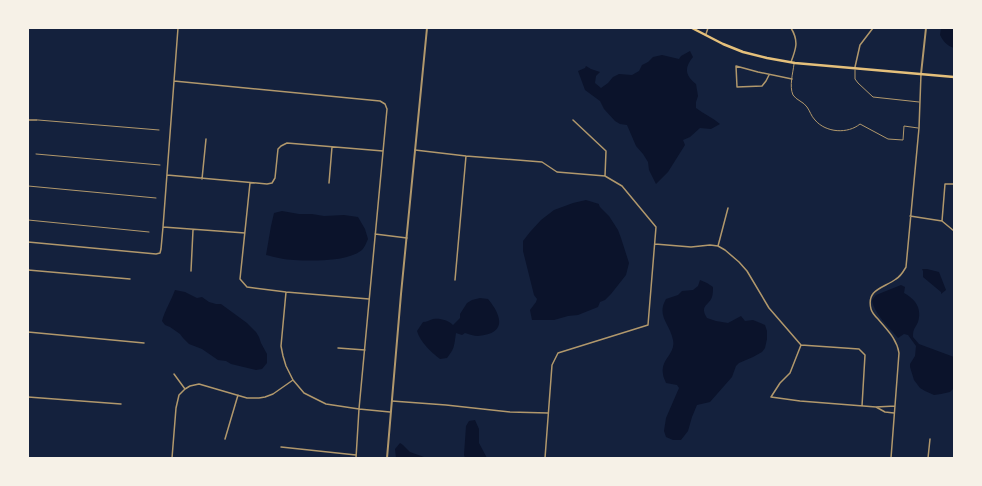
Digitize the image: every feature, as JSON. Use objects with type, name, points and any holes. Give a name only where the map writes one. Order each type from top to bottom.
[{"type":"main road","points":[[692,28],[742,52],[791,63],[954,77]]},
{"type":"street","points":[[28,242],[156,254],[160,252],[178,28]]},
{"type":"street","points":[[387,458],[401,294],[427,28]]},
{"type":"street","points":[[706,34],[708,28]]},
{"type":"street","points":[[791,28],[796,44],[791,63]]},
{"type":"street","points":[[855,68],[860,45],[873,28]]},
{"type":"street","points":[[891,458],[899,353],[895,340],[871,311],[870,303],[872,294],[878,288],[903,274],[906,267],[919,128],[921,74],[926,28]]},
{"type":"street","points":[[769,75],[762,86],[737,87],[736,66],[769,75],[792,79]]},
{"type":"street","points":[[174,81],[380,100],[385,104],[386,109],[383,151],[359,409],[356,458]]},
{"type":"street","points":[[28,120],[37,120]]},
{"type":"street","points":[[573,120],[606,151],[606,176]]},
{"type":"street","points":[[202,179],[206,139]]},
{"type":"street","points":[[166,176],[267,184],[272,182],[275,178],[278,149],[287,143],[383,151]]},
{"type":"street","points":[[329,183],[332,147]]},
{"type":"street","points":[[415,150],[542,162],[557,172],[606,176],[622,186],[656,227],[648,325],[558,353],[552,365],[545,458]]},
{"type":"street","points":[[455,280],[466,156]]},
{"type":"street","points":[[250,183],[240,279],[247,287],[369,299]]},
{"type":"street","points":[[942,221],[945,184],[954,184]]},
{"type":"street","points":[[718,246],[728,208]]},
{"type":"street","points":[[910,216],[942,221],[954,231]]},
{"type":"street","points":[[163,227],[245,233]]},
{"type":"street","points":[[191,271],[193,230]]},
{"type":"street","points":[[375,234],[407,238]]},
{"type":"street","points":[[654,244],[691,247],[710,245],[718,246],[739,262],[747,271],[769,308],[801,345],[859,349],[865,355],[862,406]]},
{"type":"street","points":[[28,270],[130,279]]},
{"type":"street","points":[[286,292],[281,346],[286,366],[293,380],[304,393],[326,404],[392,412]]},
{"type":"street","points":[[28,332],[144,343]]},
{"type":"street","points":[[801,345],[790,373],[780,383],[771,397],[862,406],[895,406]]},
{"type":"street","points":[[338,348],[365,350]]},
{"type":"street","points":[[174,374],[185,389]]},
{"type":"street","points":[[172,458],[176,408],[179,395],[185,389],[199,384],[251,398],[265,397],[277,392],[293,380]]},
{"type":"street","points":[[225,439],[238,395]]},
{"type":"street","points":[[28,397],[120,404]]},
{"type":"street","points":[[392,401],[510,412],[548,413]]},
{"type":"street","points":[[876,407],[885,412],[894,413]]},
{"type":"street","points":[[928,458],[930,439]]},
{"type":"street","points":[[281,447],[356,455]]},
{"type":"lane","points":[[794,63],[792,79],[794,95],[807,106],[814,119],[826,128],[844,131],[860,124],[888,139],[903,140],[904,126],[919,128]]},
{"type":"lane","points":[[855,68],[855,79],[873,97],[920,102]]},
{"type":"lane","points":[[37,120],[159,130]]},
{"type":"lane","points":[[36,154],[160,165]]},
{"type":"lane","points":[[28,186],[156,198]]},
{"type":"lane","points":[[28,220],[149,232]]},
{"type":"water","points":[[941,28],[954,28],[954,48],[947,45],[942,39],[940,35]]},
{"type":"water","points":[[690,51],[693,57],[688,65],[687,71],[690,78],[696,84],[698,96],[696,108],[720,124],[711,129],[700,128],[690,137],[683,140],[685,145],[668,172],[656,184],[649,170],[648,162],[636,146],[627,125],[620,124],[615,121],[604,109],[600,101],[585,90],[578,71],[586,66],[600,72],[596,76],[595,83],[601,88],[613,77],[619,74],[632,75],[639,71],[642,65],[653,57],[662,55],[679,59],[681,56]]},
{"type":"water","points":[[586,200],[599,204],[618,230],[629,263],[626,275],[611,294],[605,300],[600,302],[598,307],[578,315],[554,320],[532,320],[530,310],[537,299],[534,295],[523,251],[523,241],[541,220],[554,210]]},
{"type":"water","points":[[282,211],[324,216],[344,215],[358,217],[365,229],[368,239],[362,250],[356,254],[339,259],[291,260],[266,255],[274,213]]},
{"type":"water","points":[[922,269],[939,272],[946,290],[941,294],[941,292],[923,277]]},
{"type":"water","points":[[700,280],[713,287],[711,300],[704,308],[707,318],[728,323],[741,316],[745,321],[753,320],[765,325],[767,339],[765,348],[762,352],[739,363],[736,366],[732,377],[710,402],[697,405],[688,431],[681,440],[673,440],[666,437],[664,431],[666,418],[679,388],[677,385],[666,383],[663,375],[664,364],[672,349],[673,340],[662,310],[666,299],[678,295],[682,291],[693,290],[698,286]]},
{"type":"water","points":[[901,285],[905,287],[904,293],[917,305],[919,313],[918,322],[914,330],[913,337],[919,344],[954,357],[954,388],[950,392],[934,395],[920,388],[914,380],[910,367],[910,364],[915,356],[916,346],[908,335],[904,334],[898,338],[882,320],[873,305],[872,300],[876,295]]},
{"type":"water","points":[[175,290],[185,292],[197,298],[202,297],[209,302],[221,304],[247,323],[256,332],[267,354],[267,363],[262,369],[256,370],[218,360],[202,349],[189,344],[180,334],[165,325],[162,321]]},
{"type":"water","points":[[480,298],[488,299],[497,312],[499,324],[497,328],[487,335],[478,336],[465,333],[462,335],[456,333],[452,352],[447,358],[440,359],[423,343],[417,331],[423,322],[433,319],[444,320],[453,325],[460,318],[460,314],[467,303]]},
{"type":"water","points":[[475,420],[479,429],[479,443],[487,458],[465,458],[464,455],[466,426],[469,421]]},
{"type":"water","points":[[400,443],[410,452],[424,458],[396,458],[395,449]]}]
